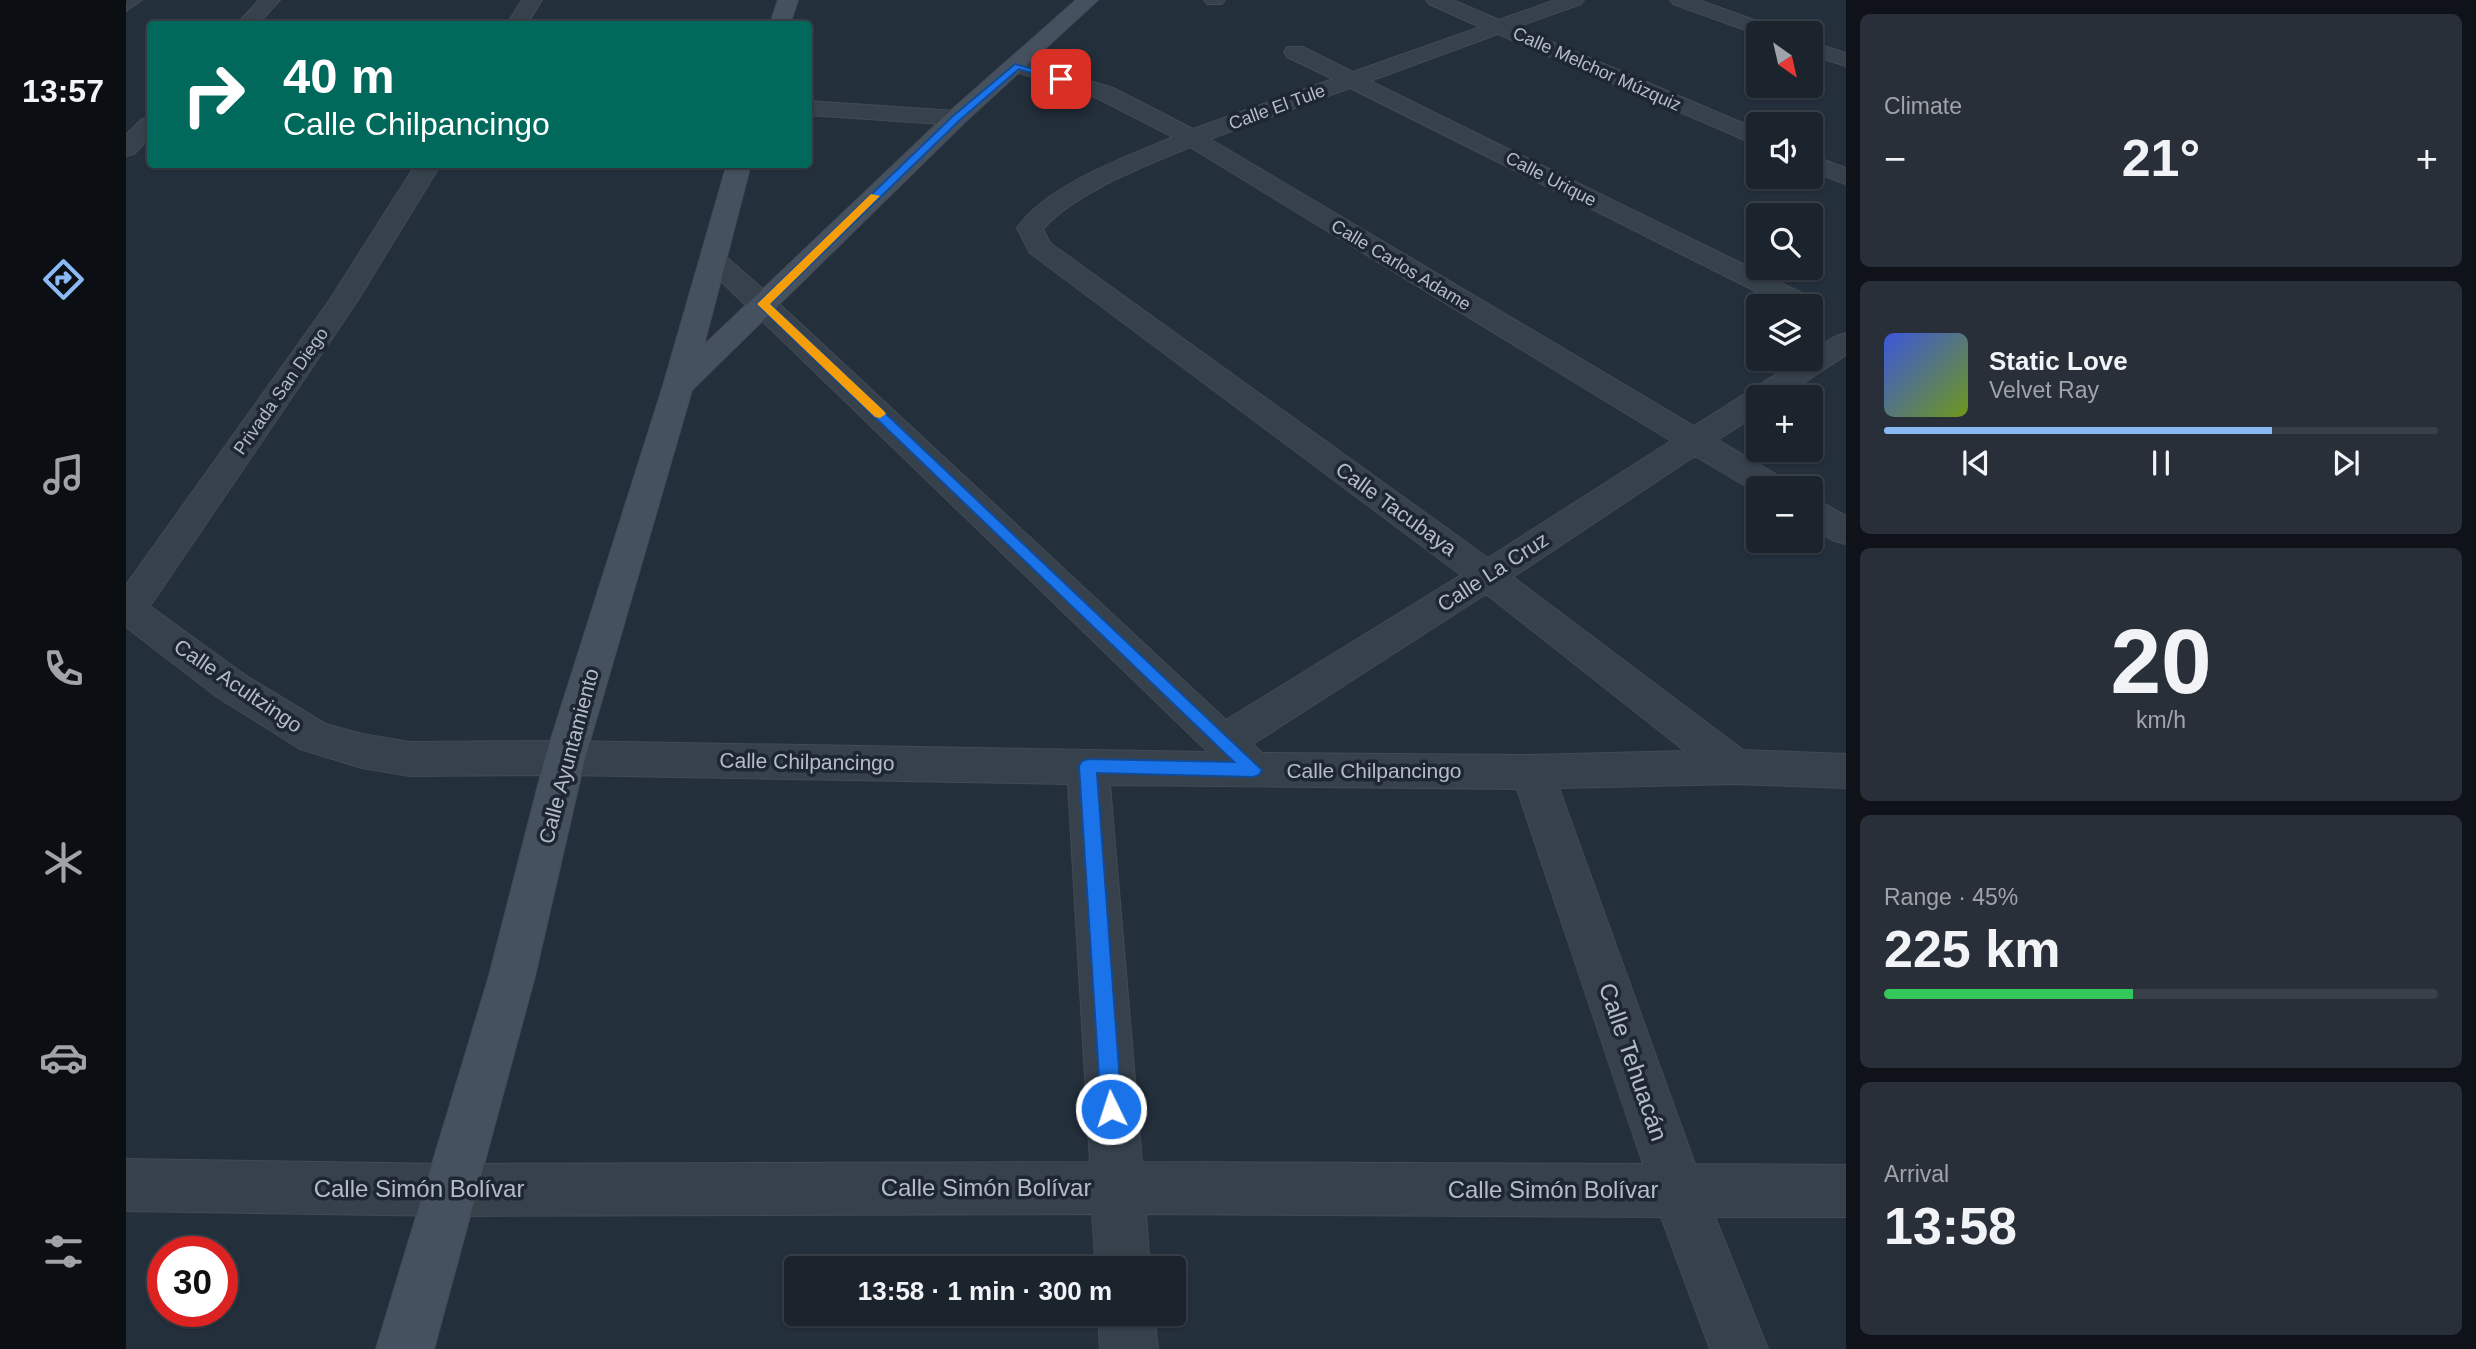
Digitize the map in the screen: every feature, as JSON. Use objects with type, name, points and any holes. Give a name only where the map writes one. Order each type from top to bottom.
[{"type":"main road","points":[[781,21],[788,0]]},
{"type":"main road","points":[[678,386],[956,118],[1088,0]]},
{"type":"main road","name":"Calle Ayuntamiento","points":[[405,1349],[512,976],[565,758],[678,386],[738,168]]},
{"type":"street","points":[[250,21],[270,0]]},
{"type":"street","points":[[519,21],[532,0]]},
{"type":"street","name":"Calle Melchor Múzquiz","points":[[1436,0],[1746,133]]},
{"type":"street","name":"Calle El Tule","points":[[1052,257],[1039,247],[1033,238],[1030,228],[1035,220],[1050,208],[1104,179],[1190,138],[1574,0]]},
{"type":"street","points":[[1681,0],[1746,24]]},
{"type":"street","name":"Calle Urique","points":[[1295,52],[1782,294]]},
{"type":"street","points":[[1824,52],[1846,60]]},
{"type":"street","name":"Calle Carlos Adame","points":[[1018,65],[1132,104],[1753,476]]},
{"type":"street","points":[[812,108],[956,118]]},
{"type":"street","points":[[126,149],[147,127]]},
{"type":"street","points":[[1823,167],[1846,177]]},
{"type":"street","name":"Privada San Diego","points":[[127,610],[342,303],[426,168]]},
{"type":"street","name":"Calle Tacubaya","points":[[1052,257],[1487,576],[1735,767]]},
{"type":"street","points":[[714,261],[763,304],[1253,770]]},
{"type":"street","points":[[1823,315],[1846,326]]},
{"type":"street","name":"Calle La Cruz","points":[[1780,385],[1846,342]]},
{"type":"street","name":"Calle La Cruz","points":[[1224,741],[1487,576],[1746,407]]},
{"type":"street","points":[[1823,518],[1846,532]]},
{"type":"street","name":"Calle Acultzingo","points":[[127,610],[232,686],[314,737],[362,751],[410,759],[565,758]]},
{"type":"street","name":"Calle Chilpancingo","points":[[565,758],[1253,770],[1532,772],[1735,767],[1846,771]]},
{"type":"street","points":[[1088,766],[1122,1256]]},
{"type":"street","name":"Calle Tehuacán","points":[[1532,772],[1678,1190],[1739,1349]]},
{"type":"street","name":"Calle Simón Bolívar","points":[[126,1185],[449,1190],[1116,1188],[1846,1191]]},
{"type":"street","points":[[1127,1326],[1129,1349]]},
{"type":"lane","points":[[126,7],[136,0]]},
{"type":"slow traffic","points":[[875,196],[763,304],[880,414]]},
{"type":"route","points":[[1061,79],[1018,65],[956,118],[763,304],[1253,770],[1088,766],[1111,1109]]}]
